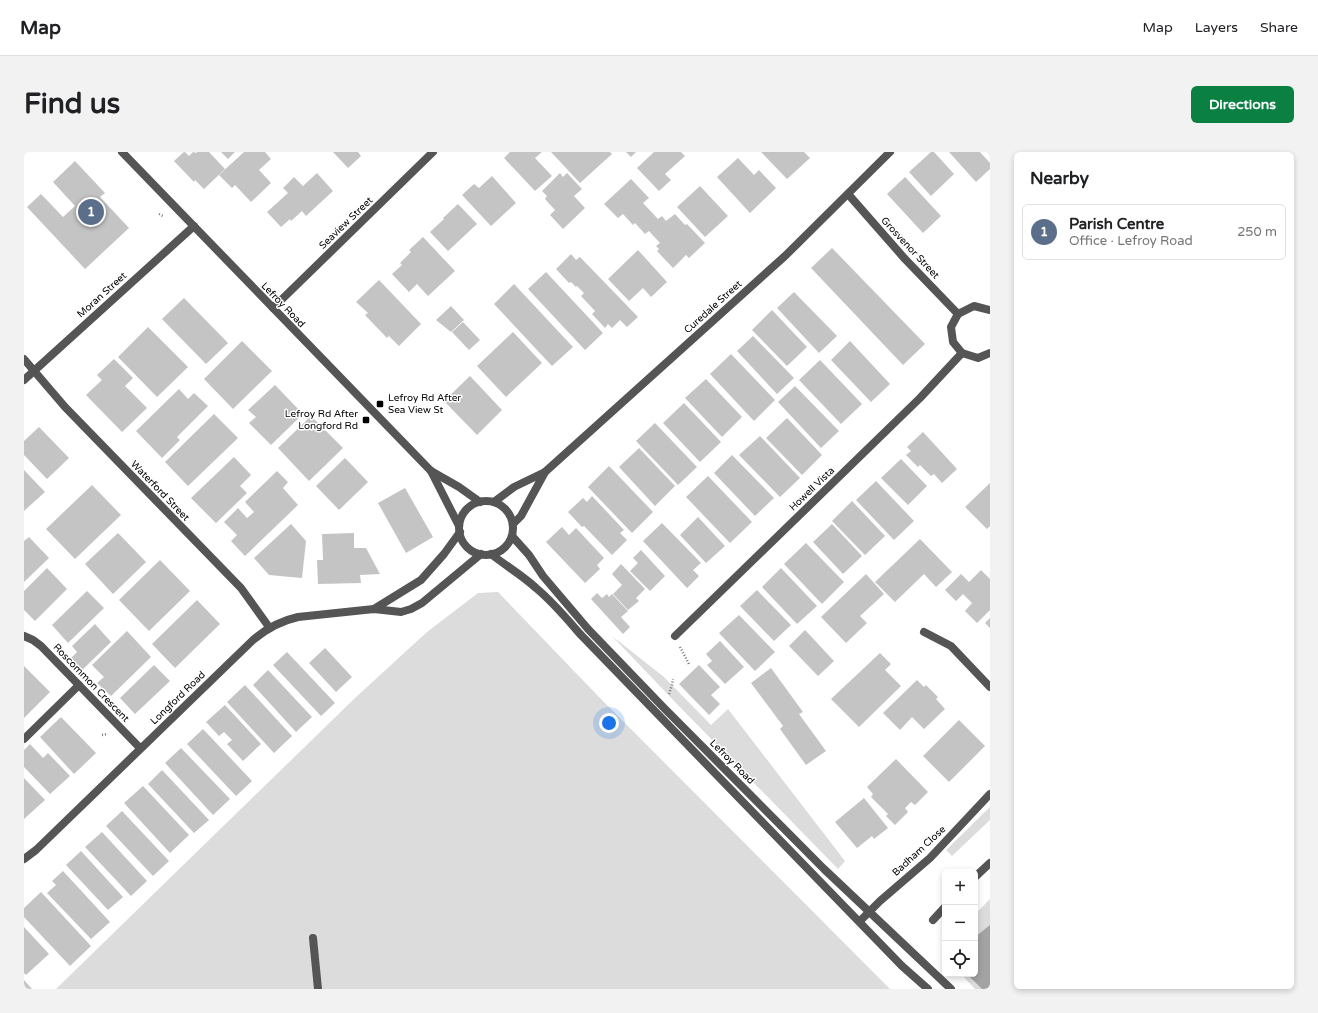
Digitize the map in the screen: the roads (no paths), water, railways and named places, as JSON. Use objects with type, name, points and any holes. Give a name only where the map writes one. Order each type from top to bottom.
[{"type":"street","name":"Lefroy Road","points":[[122,152],[431,471],[459,487],[480,502]]},
{"type":"street","name":"Seaview Street","points":[[273,308],[433,152]]},
{"type":"street","name":"Curedale Street","points":[[494,502],[514,487],[544,472],[785,256],[890,152]]},
{"type":"street","name":"Grosvenor Street","points":[[848,194],[905,259],[958,314]]},
{"type":"street","name":"Moran Street","points":[[24,380],[194,226]]},
{"type":"street","points":[[990,310],[974,306],[958,314],[951,327],[953,342],[962,353],[978,358],[990,354]]},
{"type":"street","name":"Howell Vista","points":[[674,636],[920,398],[962,353]]},
{"type":"street","name":"Waterford Street","points":[[24,359],[71,413],[241,588],[269,627]]},
{"type":"street","name":"Lefroy Road","points":[[431,471],[460,529],[462,540],[473,551],[481,554]]},
{"type":"street","name":"Curedale Street","points":[[513,524],[521,516],[544,472]]},
{"type":"street","points":[[460,529],[461,518],[466,510],[472,505],[480,502],[494,502],[506,510],[513,524],[512,536],[504,548],[491,554],[481,554]]},
{"type":"street","name":"Longford Road","points":[[374,609],[421,580],[444,554],[460,529]]},
{"type":"street","name":"Lefroy Road","points":[[512,536],[543,576],[588,629],[664,708],[824,869],[951,989]]},
{"type":"street","name":"Longford Road","points":[[24,859],[36,850],[140,748],[253,640],[269,627],[288,619],[298,617],[374,609],[401,612],[411,609],[422,603],[481,554]]},
{"type":"street","name":"Lefroy Road","points":[[491,554],[527,580],[557,608],[587,641],[902,966],[928,989]]},
{"type":"street","points":[[924,632],[951,646],[990,687]]},
{"type":"street","name":"Roscommon Crescent","points":[[24,636],[37,642],[140,748]]},
{"type":"street","points":[[24,739],[79,685]]},
{"type":"street","name":"Badham Close","points":[[860,921],[869,911],[930,858],[990,794]]},
{"type":"street","points":[[978,874],[990,863]]},
{"type":"street","points":[[933,920],[942,910]]},
{"type":"street","points":[[313,938],[318,989]]},
{"type":"place","name":"Parish Centre","points":[[91,212]]},
{"type":"place","name":"Lefroy Rd After Sea View St","points":[[380,404]]},
{"type":"place","name":"Lefroy Rd After Longford Rd","points":[[366,420]]}]
